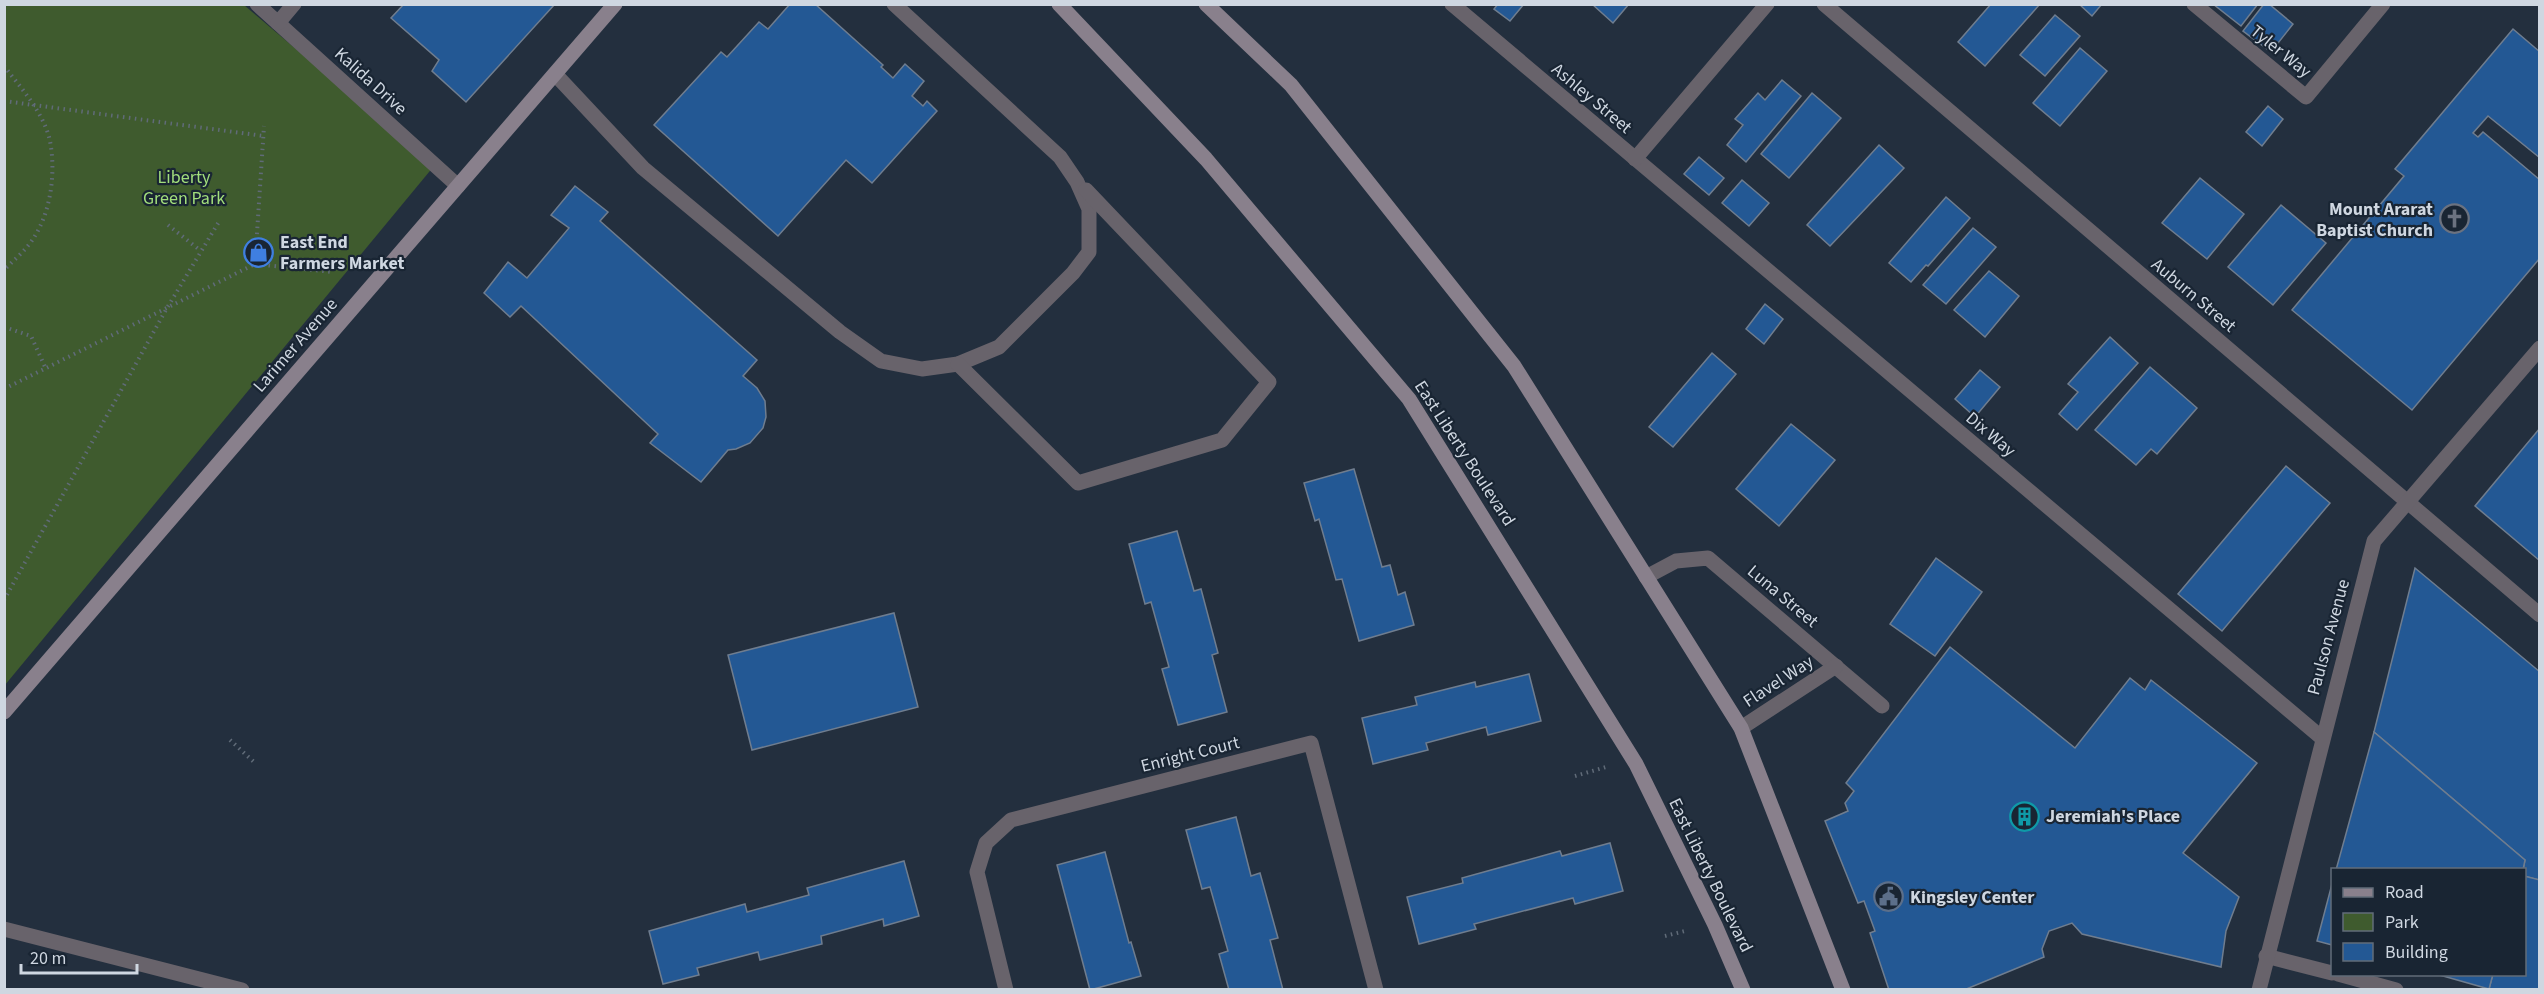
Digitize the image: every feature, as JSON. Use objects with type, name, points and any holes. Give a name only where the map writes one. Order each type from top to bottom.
[{"type":"main road","name":"Larimer Avenue","points":[[4,712],[615,4]]},
{"type":"main road","name":"East Liberty Boulevard","points":[[1059,4],[1206,159],[1409,399],[1636,764],[1715,925],[1743,990]]},
{"type":"main road","points":[[1206,4],[1290,85],[1514,366],[1741,728],[1842,990]]},
{"type":"street","name":"Kalida Drive","points":[[257,4],[458,186]]},
{"type":"street","points":[[278,23],[294,4]]},
{"type":"street","points":[[555,74],[643,168],[840,332],[881,361],[922,369],[958,364],[999,347],[1073,273],[1089,252],[1089,208],[1077,182],[1060,157],[894,4]]},
{"type":"street","name":"Ashley Street","points":[[1452,4],[1635,159],[1767,4]]},
{"type":"street","name":"Auburn Street","points":[[1824,4],[2540,615]]},
{"type":"street","name":"Tyler Way","points":[[2194,4],[2306,97],[2383,4]]},
{"type":"street","name":"Dix Way","points":[[1635,159],[2322,738]]},
{"type":"street","points":[[958,364],[1078,483],[1222,440],[1269,382],[1077,182]]},
{"type":"street","name":"Paulson Avenue","points":[[2259,990],[2374,541],[2540,348]]},
{"type":"street","name":"Luna Street","points":[[1646,577],[1676,561],[1708,558],[1882,706]]},
{"type":"street","name":"Flavel Way","points":[[1741,728],[1836,666]]},
{"type":"street","name":"Enright Court","points":[[1006,990],[977,872],[986,843],[1011,820],[1311,743],[1376,990]]},
{"type":"street","points":[[4,929],[242,990]]},
{"type":"street","points":[[2266,956],[2331,973]]},
{"type":"street","points":[[2342,976],[2396,990]]},
{"type":"path","points":[[4,66],[34,106],[50,140],[52,176],[49,207],[33,240],[4,270]]},
{"type":"path","points":[[4,101],[264,136]]},
{"type":"path","points":[[255,264],[264,126]]},
{"type":"path","points":[[4,600],[167,308],[220,220]]},
{"type":"path","points":[[168,225],[201,251]]},
{"type":"path","points":[[4,389],[255,264],[333,272]]},
{"type":"path","points":[[4,327],[31,336],[46,369]]},
{"type":"path","points":[[230,740],[255,763]]},
{"type":"path","points":[[1575,776],[1608,767]]},
{"type":"path","points":[[1665,936],[1685,931]]},
{"type":"green space","name":"Liberty Green Park","points":[[5,5],[244,5],[434,166],[5,685]]},
{"type":"building","points":[[404,4],[555,4],[466,102],[432,71],[439,60],[391,18]]},
{"type":"building","points":[[790,4],[815,4],[883,65],[881,67],[893,78],[905,64],[924,81],[912,96],[923,106],[927,101],[937,111],[872,183],[846,160],[778,236],[654,125],[721,52],[727,57],[759,22],[768,29]]},
{"type":"building","points":[[1498,4],[1524,4],[1510,21],[1494,9]]},
{"type":"building","points":[[1592,4],[1629,4],[1613,23]]},
{"type":"building","points":[[1991,4],[2040,4],[1985,66],[1958,42]]},
{"type":"building","points":[[2079,4],[2102,4],[2092,16]]},
{"type":"building","points":[[2213,4],[2258,4],[2241,26]]},
{"type":"building","points":[[2264,4],[2269,4],[2293,24],[2271,52],[2243,31]]},
{"type":"building","points":[[2055,15],[2080,36],[2045,76],[2020,55]]},
{"type":"building","name":"Mount Ararat Baptist Church","points":[[2513,29],[2540,52],[2540,158],[2488,116],[2473,133],[2478,137],[2483,132],[2540,180],[2540,258],[2412,410],[2292,310],[2404,176],[2395,169]]},
{"type":"building","points":[[2080,48],[2107,71],[2060,126],[2033,103]]},
{"type":"building","points":[[1782,80],[1801,96],[1746,162],[1727,145],[1743,125],[1735,119],[1758,93],[1765,100]]},
{"type":"building","points":[[1812,93],[1841,118],[1789,178],[1761,154]]},
{"type":"building","points":[[2268,106],[2283,119],[2262,146],[2246,132]]},
{"type":"building","points":[[1879,145],[1904,168],[1830,246],[1807,225]]},
{"type":"building","points":[[1699,157],[1724,178],[1709,195],[1684,174]]},
{"type":"building","points":[[2200,178],[2244,214],[2207,259],[2162,223]]},
{"type":"building","points":[[1742,180],[1769,203],[1749,226],[1722,203]]},
{"type":"building","points":[[575,186],[608,212],[600,221],[757,360],[743,376],[757,388],[765,401],[766,417],[763,428],[750,443],[728,450],[701,482],[650,443],[658,434],[521,306],[510,317],[484,293],[508,262],[527,278],[569,228],[551,215]]},
{"type":"building","points":[[1946,197],[1970,218],[1911,282],[1889,263]]},
{"type":"building","points":[[2281,205],[2326,243],[2273,305],[2228,267]]},
{"type":"building","points":[[1973,228],[1996,247],[1946,304],[1923,285]]},
{"type":"building","points":[[1989,271],[2019,296],[1985,337],[1954,310]]},
{"type":"building","points":[[1765,304],[1783,319],[1764,344],[1746,329]]},
{"type":"building","points":[[2110,337],[2138,363],[2077,430],[2059,414],[2078,392],[2068,384]]},
{"type":"building","points":[[1712,353],[1736,374],[1673,447],[1649,427]]},
{"type":"building","points":[[2150,367],[2197,408],[2157,454],[2151,449],[2136,465],[2095,430]]},
{"type":"building","points":[[1980,370],[2000,387],[1975,417],[1955,399]]},
{"type":"building","points":[[1791,424],[1835,460],[1779,526],[1736,489]]},
{"type":"building","points":[[2540,428],[2540,561],[2475,506]]},
{"type":"building","points":[[2286,466],[2330,503],[2222,631],[2178,594]]},
{"type":"building","points":[[1354,469],[1382,567],[1390,565],[1398,595],[1405,592],[1414,625],[1359,641],[1342,579],[1336,580],[1319,519],[1315,521],[1304,483]]},
{"type":"building","points":[[1177,531],[1194,591],[1201,589],[1218,653],[1212,655],[1227,712],[1178,725],[1162,669],[1169,667],[1151,602],[1145,604],[1129,544]]},
{"type":"building","points":[[1936,558],[1982,592],[1935,656],[1890,624]]},
{"type":"building","points":[[2415,568],[2540,672],[2539,880],[2526,877],[2526,868],[2523,868],[2525,860],[2374,732]]},
{"type":"building","points":[[894,613],[918,707],[752,750],[728,655]]},
{"type":"building","name":"Jeremiah's Place","points":[[1950,647],[2075,748],[2130,678],[2145,690],[2151,680],[2257,763],[2183,853],[2239,897],[2226,931],[2221,967],[2082,934],[2072,923],[2049,931],[2042,949],[2044,957],[1964,990],[1889,990],[1870,933],[1875,931],[1864,901],[1858,903],[1825,821],[1848,811],[1845,803],[1854,791],[1846,783]]},
{"type":"building","points":[[1529,674],[1541,721],[1488,735],[1486,727],[1426,743],[1428,750],[1373,764],[1362,718],[1417,705],[1415,697],[1475,682],[1476,687]]},
{"type":"building","points":[[2374,732],[2525,860],[2523,868],[2337,868]]},
{"type":"building","points":[[1236,817],[1251,876],[1260,873],[1278,938],[1270,940],[1283,990],[1229,990],[1219,954],[1228,951],[1210,887],[1202,889],[1186,830]]},
{"type":"building","points":[[1610,843],[1623,891],[1575,904],[1573,898],[1474,924],[1476,929],[1419,944],[1407,897],[1463,883],[1462,878],[1560,851],[1562,856]]},
{"type":"building","points":[[1105,852],[1129,943],[1131,942],[1141,976],[1090,990],[1057,865]]},
{"type":"building","points":[[904,861],[919,916],[884,926],[883,919],[821,936],[822,944],[760,960],[758,952],[697,968],[699,975],[663,984],[649,931],[745,904],[747,912],[809,895],[807,888]]},
{"type":"building","points":[[2526,876],[2540,880],[2540,990],[2489,989],[2492,976],[2526,976]]},
{"type":"building","points":[[2331,888],[2331,945],[2317,941]]},
{"type":"building","points":[[2443,976],[2492,976],[2489,989]]},
{"type":"place","name":"Mount Ararat Baptist Church","points":[[2454,219]]},
{"type":"place","name":"East End Farmers Market","points":[[259,252]]},
{"type":"place","name":"Jeremiah's Place","points":[[2025,816]]},
{"type":"place","name":"Kingsley Center","points":[[1889,897]]}]
